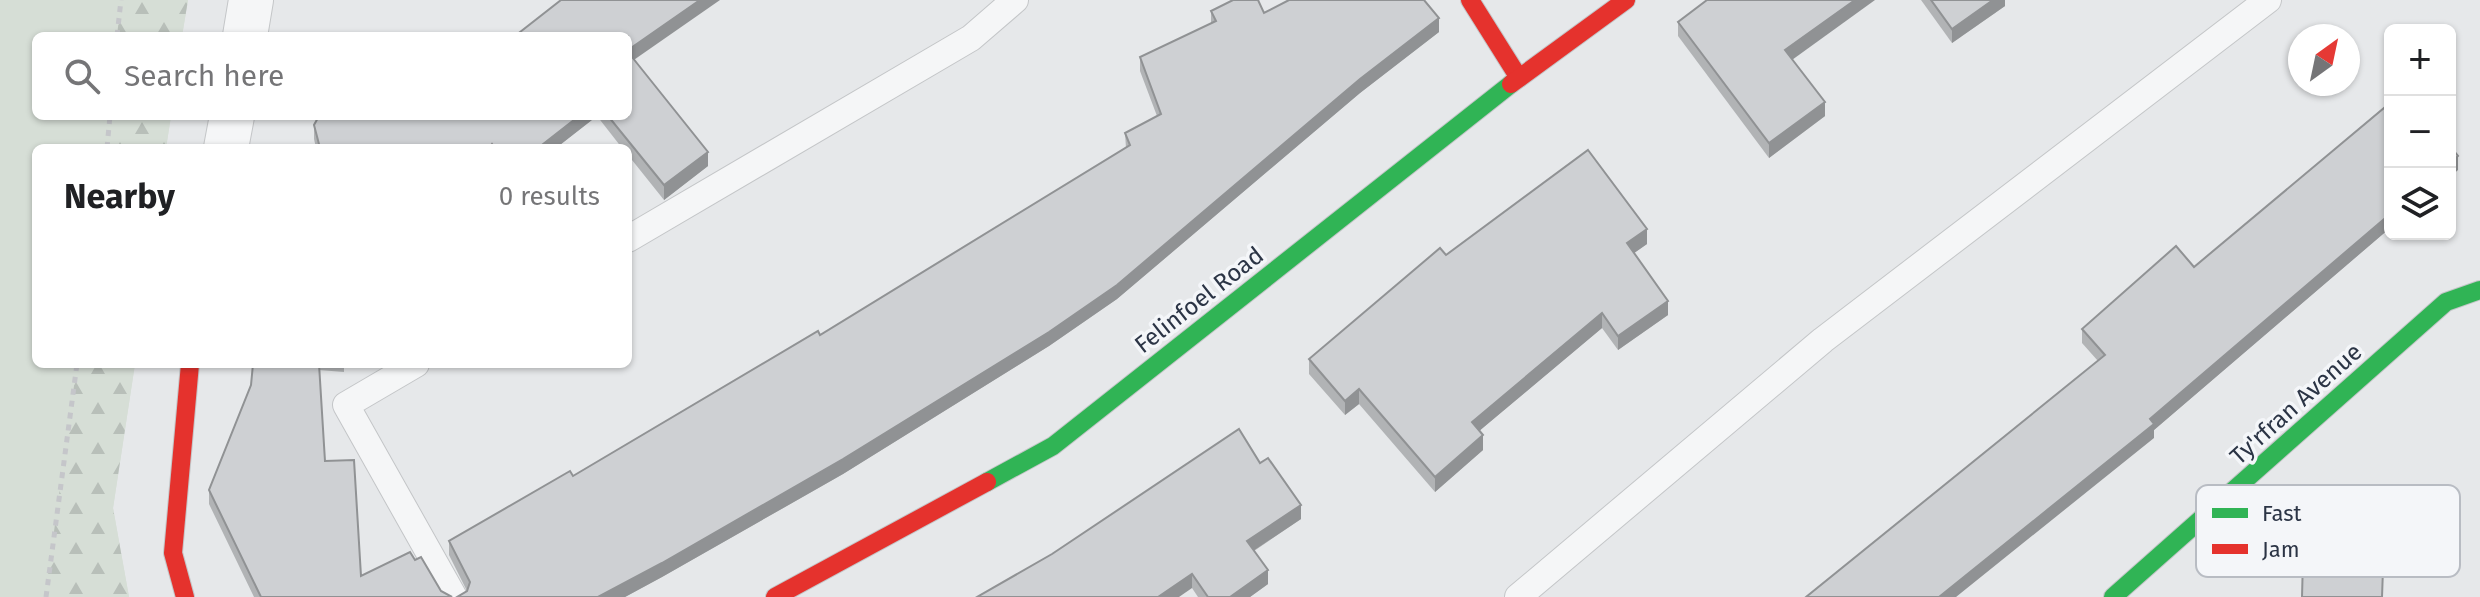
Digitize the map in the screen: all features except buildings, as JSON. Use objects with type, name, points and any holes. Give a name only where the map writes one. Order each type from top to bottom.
[{"type":"main road","points":[[1470,0],[1519,78]]},
{"type":"main road","name":"Felinfoel Road","points":[[775,597],[1053,446],[1519,78],[1626,0]]},
{"type":"main road","name":"Ty'rfran Avenue","points":[[2239,485],[2446,302],[2480,290]]},
{"type":"main road","points":[[185,597],[173,553],[190,368]]},
{"type":"main road","name":"Ty'rfran Avenue","points":[[2113,597],[2196,523]]},
{"type":"street","points":[[246,32],[251,0]]},
{"type":"street","points":[[227,144],[231,120]]},
{"type":"lane","points":[[632,237],[971,38],[1015,0]]},
{"type":"lane","points":[[1518,597],[1823,340],[2268,0]]},
{"type":"lane","points":[[409,368],[346,405],[454,597]]},
{"type":"path","points":[[117,32],[121,0]]},
{"type":"path","points":[[107,144],[110,120]]},
{"type":"path","points":[[46,597],[76,368]]},
{"type":"green space","points":[[0,0],[188,0],[183,32],[32,32],[32,120],[170,120],[167,144],[32,144],[32,368],[134,368],[113,508],[129,597],[0,597]]},
{"type":"green space","points":[[121,0],[188,0],[183,32],[117,32]]},
{"type":"green space","points":[[110,120],[170,120],[167,144],[106,144]]},
{"type":"green space","points":[[76,368],[134,368],[113,508],[129,597],[45,597]]},
{"type":"traffic: fast","points":[[987,482],[1053,446],[1511,84]]},
{"type":"traffic: fast","points":[[2239,485],[2446,302],[2480,290]]},
{"type":"traffic: fast","points":[[2113,597],[2196,523]]},
{"type":"traffic: jam","points":[[1470,0],[1519,78]]},
{"type":"traffic: jam","points":[[1511,84],[1626,0]]},
{"type":"traffic: jam","points":[[185,597],[173,553],[190,368]]},
{"type":"traffic: jam","points":[[775,597],[987,482]]}]
